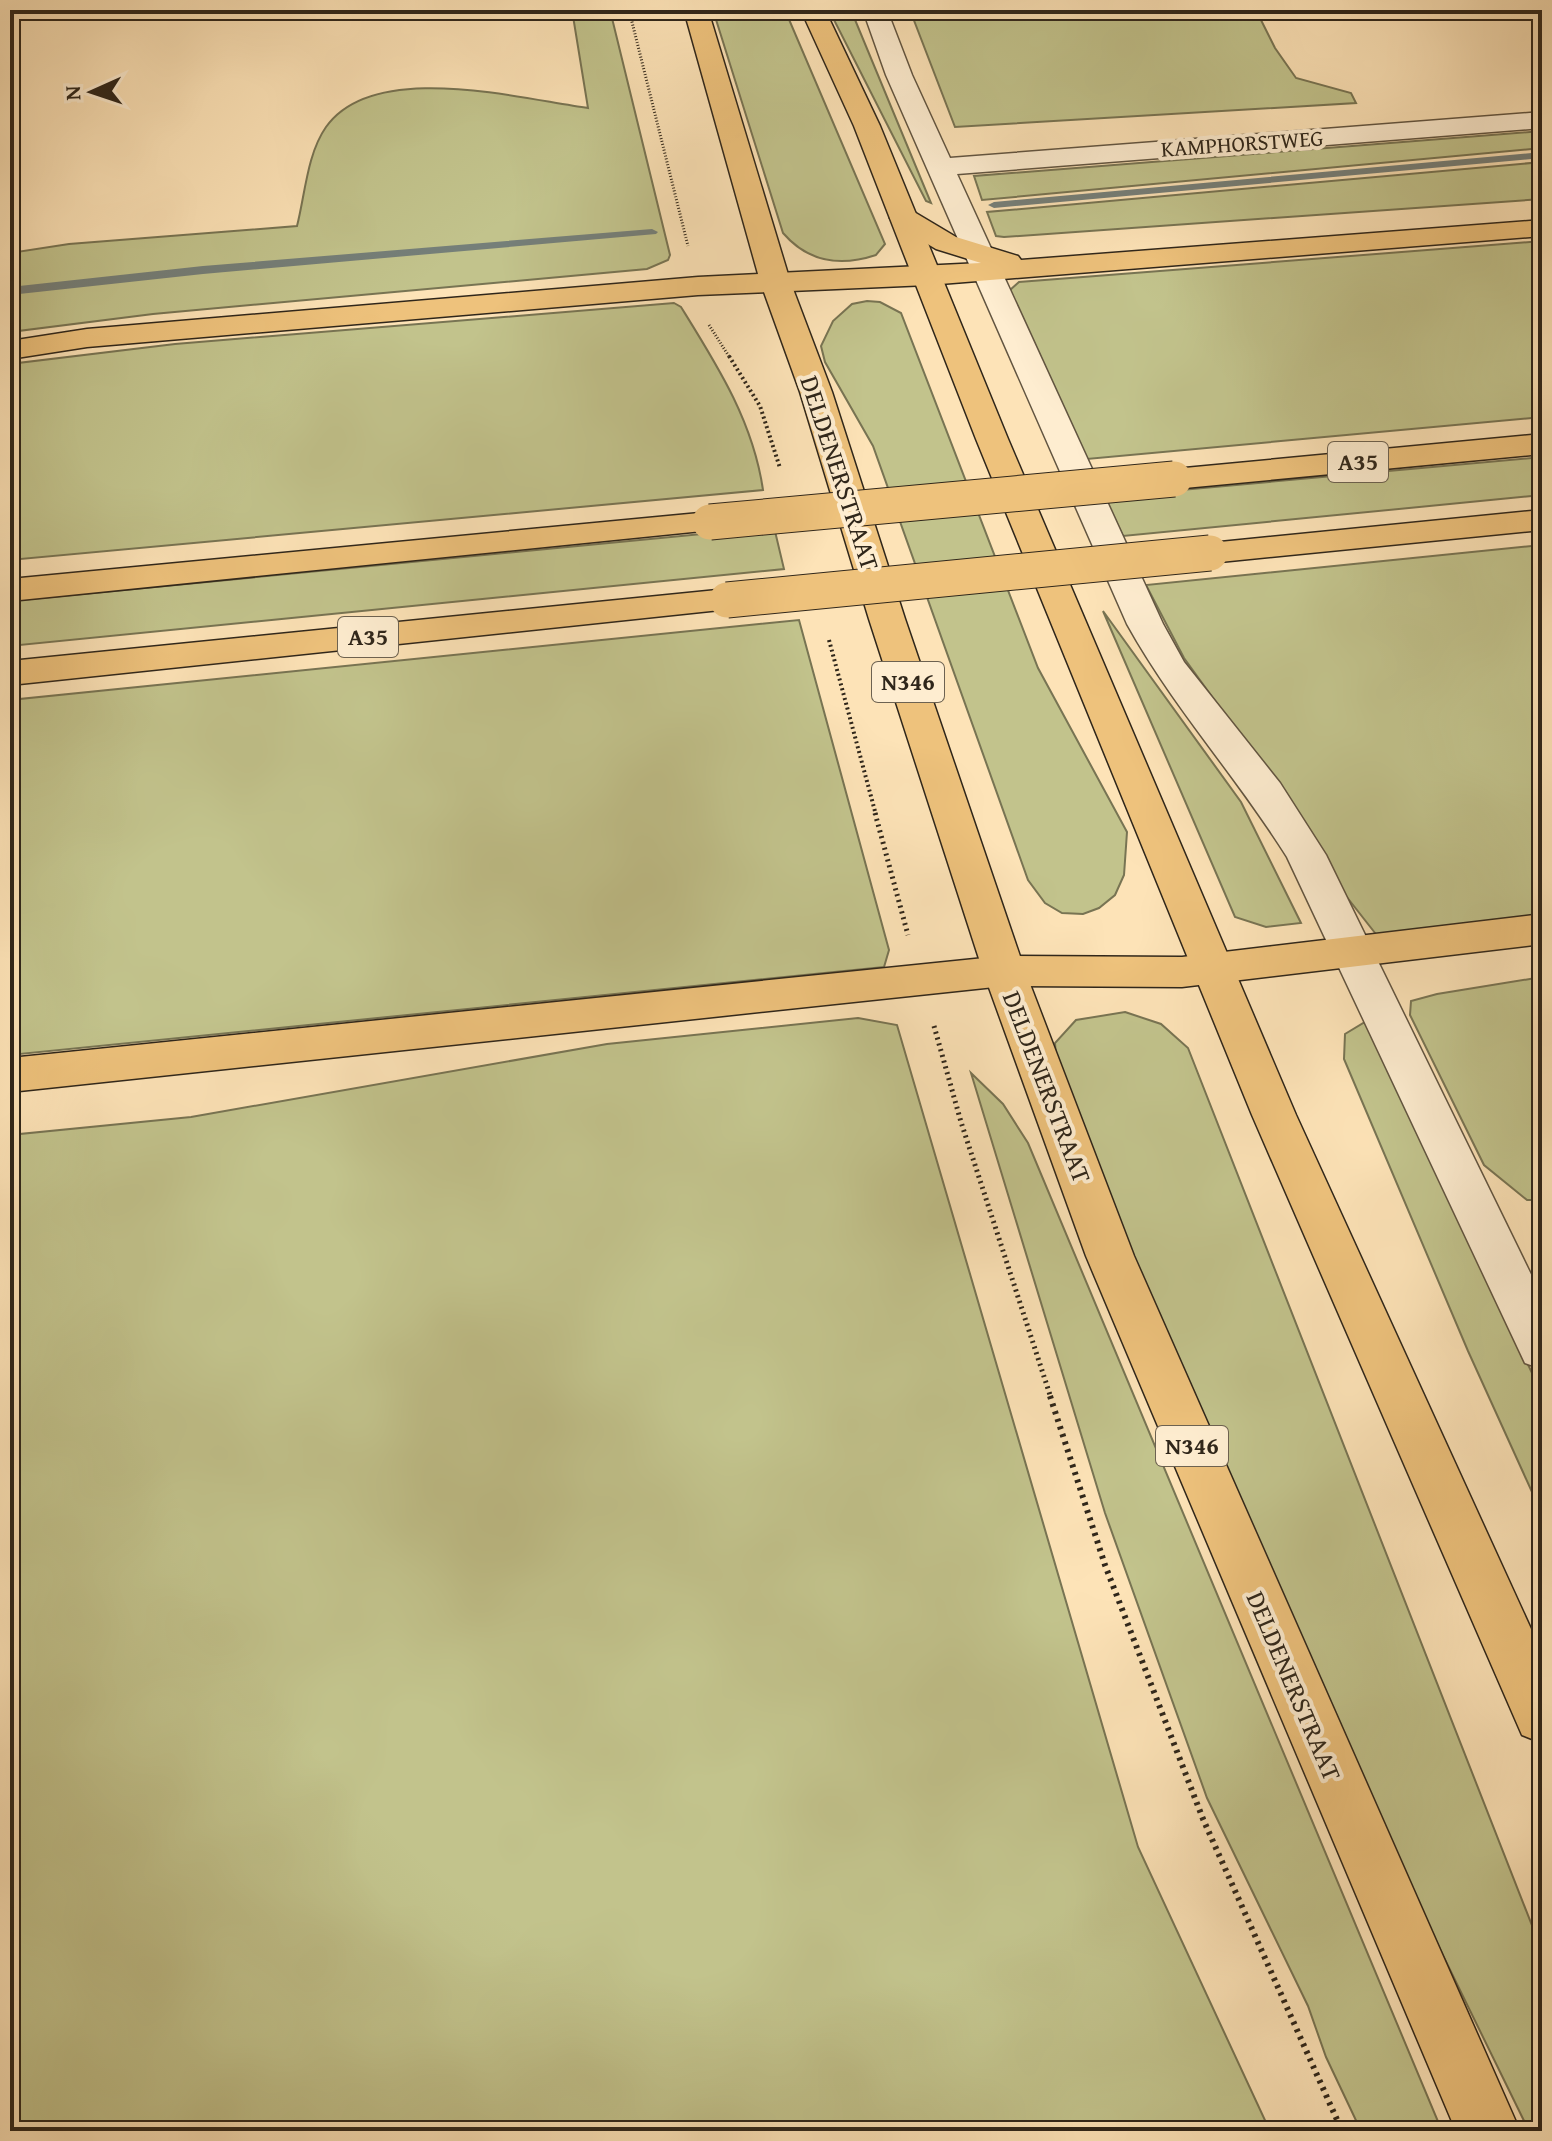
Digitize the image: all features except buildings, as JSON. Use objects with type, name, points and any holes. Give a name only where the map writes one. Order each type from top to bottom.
[{"type":"main road","name":"DELDENERSTRAAT","points":[[696,10],[775,281],[816,392],[887,619],[1004,971],[1110,1256],[1392,1916],[1488,2131]]},
{"type":"main road","points":[[813,10],[867,126],[987,425],[1274,1115],[1542,1716]]},
{"type":"main road","points":[[904,218],[983,263]]},
{"type":"main road","points":[[10,350],[87,338],[698,286],[928,276],[983,263],[1029,269],[1542,228]]},
{"type":"main road","name":"A35","points":[[10,590],[1542,444]]},
{"type":"main road","name":"A35","points":[[10,673],[1542,520]]},
{"type":"main road","points":[[10,1075],[1004,971],[1182,972],[1542,929]]},
{"type":"street","points":[[875,10],[899,75],[1145,624],[1169,667],[1266,792],[1306,855],[1542,1348]]},
{"type":"street","name":"KAMPHORSTWEG","points":[[942,167],[1542,120]]},
{"type":"path","points":[[629,10],[712,334],[760,406],[781,472]]},
{"type":"path","points":[[829,639],[961,1122],[1105,1565],[1203,1819],[1342,2131]]},
{"type":"green space","points":[[572,10],[610,10],[670,255],[668,260],[647,269],[153,314],[10,332],[10,253],[69,244],[297,226],[311,162],[326,127],[348,106],[378,94],[412,89],[450,89],[588,108]]},
{"type":"green space","points":[[713,10],[785,10],[885,244],[876,255],[850,261],[825,259],[803,250],[783,233]]},
{"type":"green space","points":[[829,10],[851,10],[931,203],[926,201]]},
{"type":"green space","points":[[910,10],[1256,10],[1275,48],[1296,78],[1351,93],[1356,103],[955,127]]},
{"type":"green space","points":[[1542,131],[1542,148],[982,200],[974,176]]},
{"type":"green space","points":[[1542,162],[1542,199],[1004,237],[996,236],[987,212]]},
{"type":"green space","points":[[1542,241],[1542,417],[1087,459],[1010,290],[1019,282]]},
{"type":"green space","points":[[880,302],[901,313],[1038,668],[1127,832],[1124,875],[1115,895],[1099,908],[1083,914],[1062,913],[1045,903],[1028,880],[873,446],[825,362],[821,346],[833,321],[852,304]]},
{"type":"green space","points":[[674,303],[681,307],[732,394],[751,440],[763,490],[10,560],[10,364],[175,344]]},
{"type":"green space","points":[[1542,457],[1542,495],[1123,536],[1104,497]]},
{"type":"green space","points":[[774,527],[784,569],[10,646],[10,601]]},
{"type":"green space","points":[[1542,545],[1542,919],[1379,938],[1346,896],[1320,846],[1184,658],[1146,585]]},
{"type":"green space","points":[[1103,611],[1241,802],[1301,923],[1266,927],[1235,917]]},
{"type":"green space","points":[[799,620],[889,950],[884,967],[10,1055],[10,700]]},
{"type":"green space","points":[[1542,977],[1542,1200],[1527,1200],[1484,1165],[1410,1015],[1411,1001]]},
{"type":"green space","points":[[1125,1012],[1161,1024],[1188,1048],[1542,1951],[1542,2131],[1529,2131],[1385,1837],[1149,1314],[1057,1069],[1055,1043],[1076,1020]]},
{"type":"green space","points":[[858,1018],[897,1025],[1138,1847],[1270,2131],[10,2131],[10,1135],[191,1117],[607,1044]]},
{"type":"green space","points":[[1365,1022],[1542,1394],[1542,1514],[1468,1351],[1344,1059],[1345,1034]]},
{"type":"green space","points":[[971,1073],[1003,1104],[1028,1143],[1442,2131],[1361,2131],[1326,2057],[1308,2006],[1207,1798],[1105,1513]]},
{"type":"waterway","points":[[994,205],[1542,155]]},
{"type":"waterway","points":[[10,291],[203,270],[652,232]]}]
